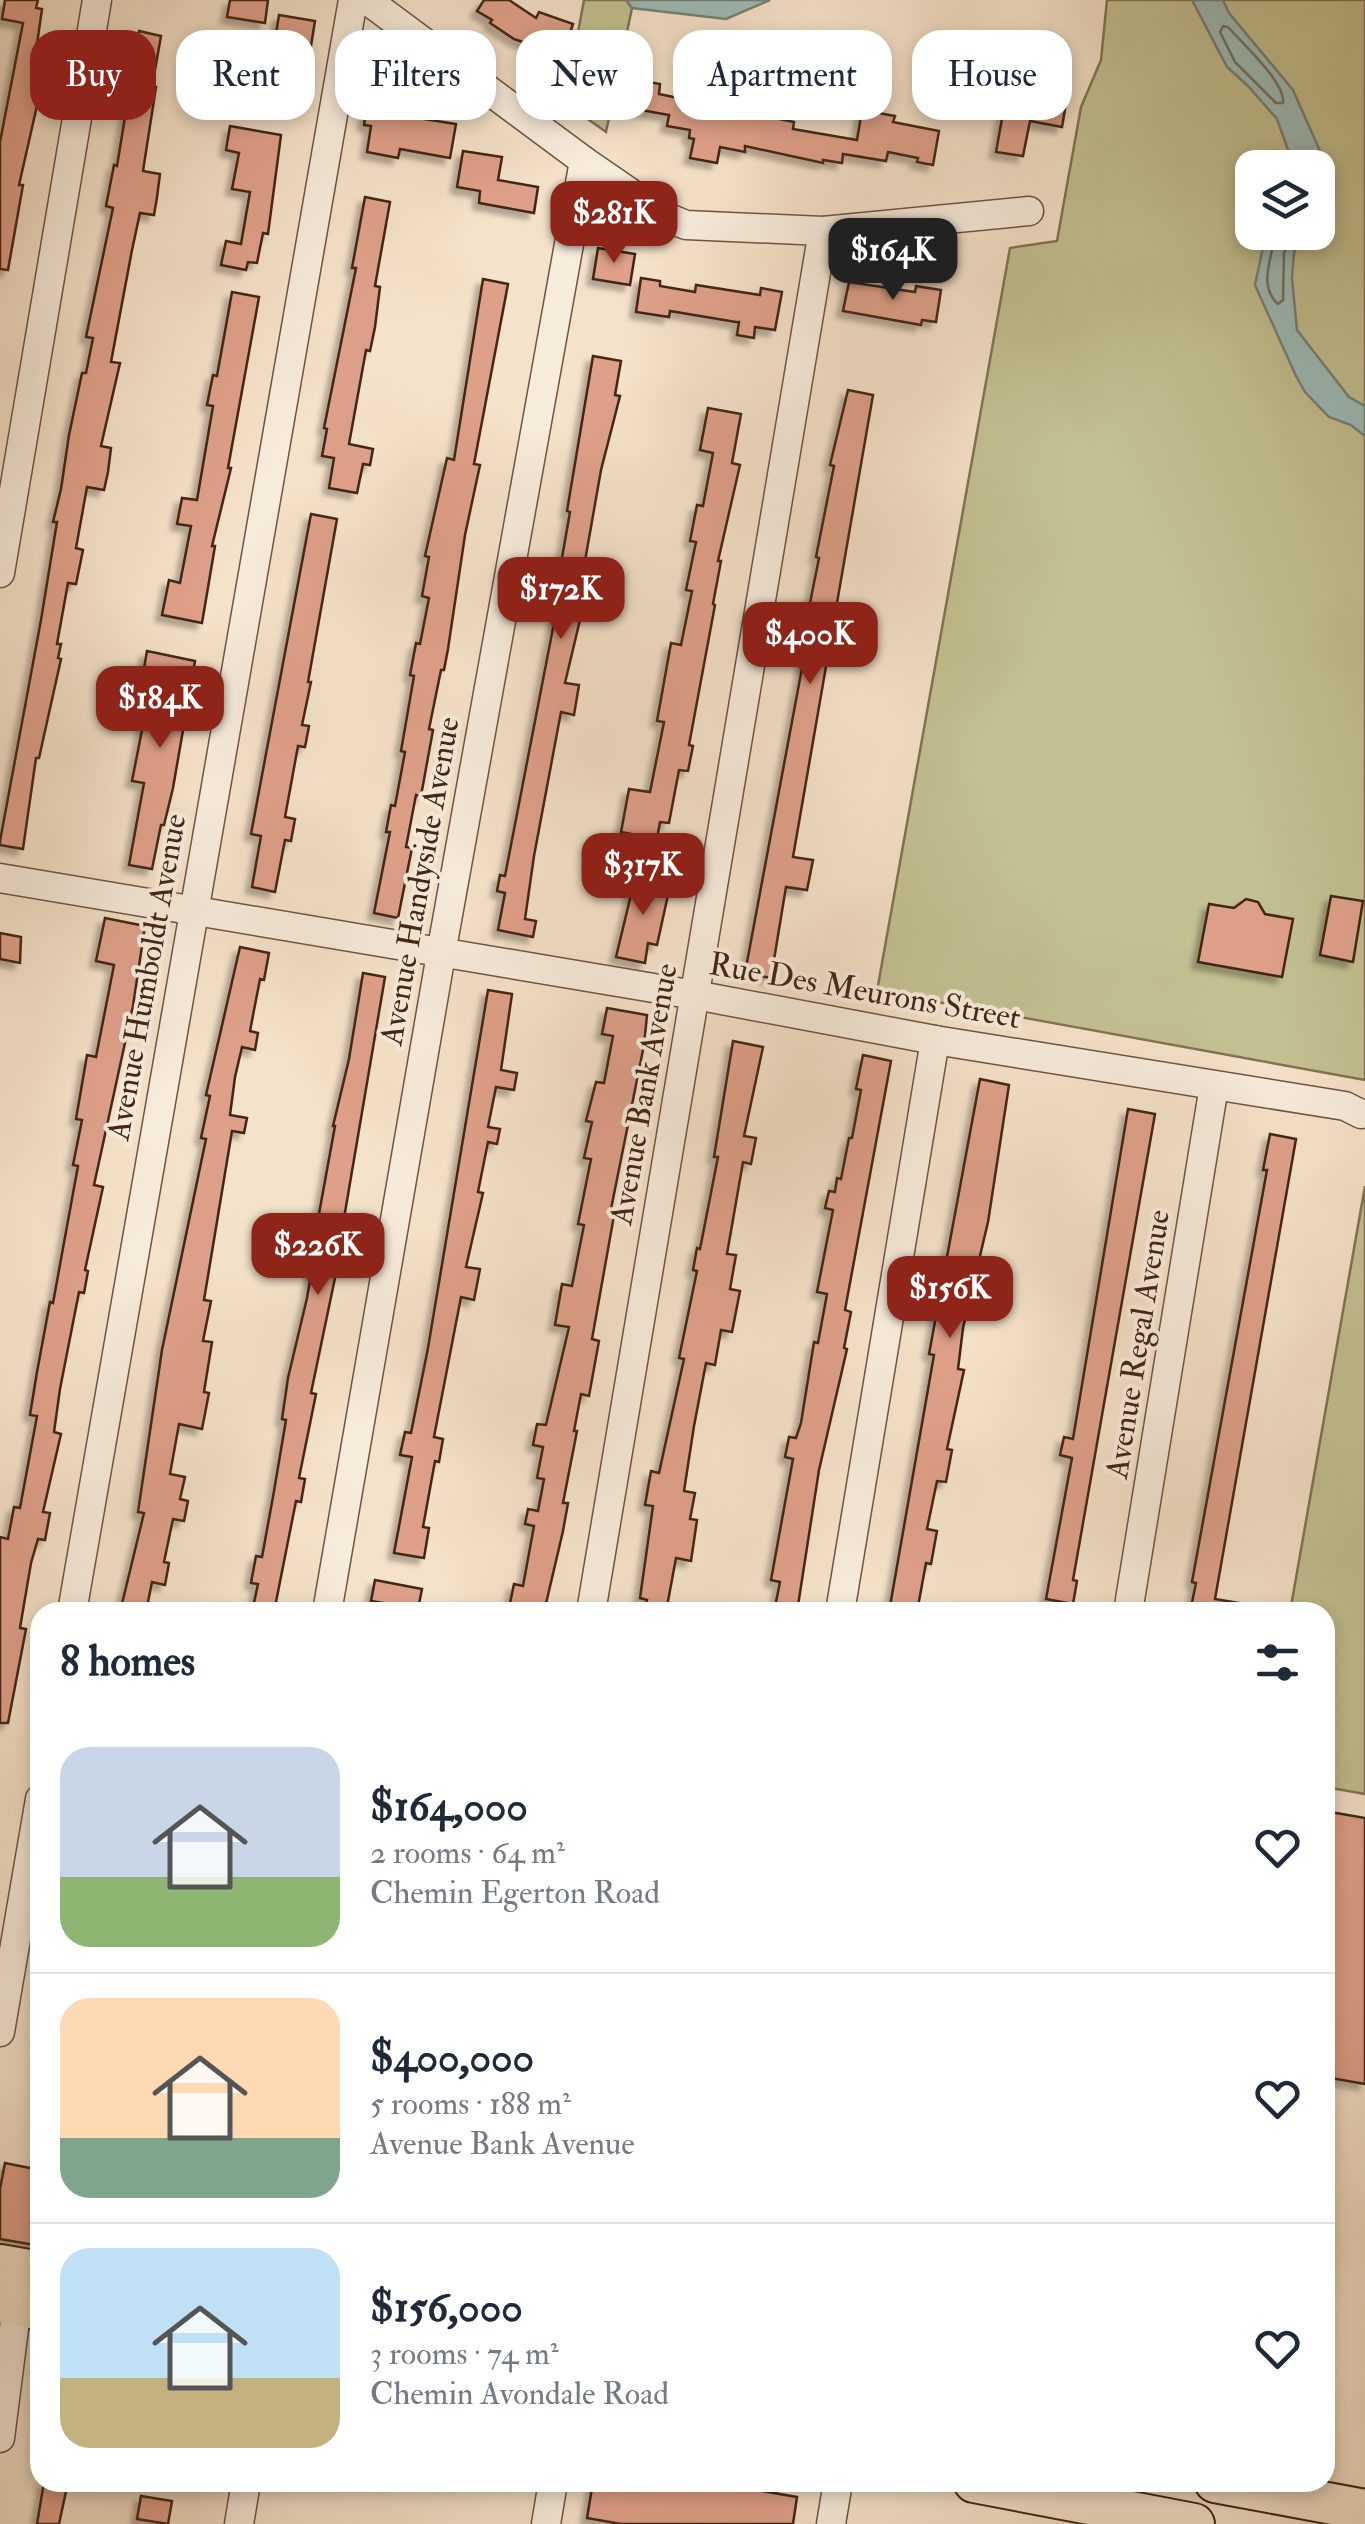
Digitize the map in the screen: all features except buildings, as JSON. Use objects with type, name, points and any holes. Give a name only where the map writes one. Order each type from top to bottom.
[{"type":"highway","points":[[0,2264],[30,2270]]},
{"type":"highway","points":[[1017,2492],[1121,2517],[1194,2524]]},
{"type":"highway","points":[[1269,2492],[1365,2510]]},
{"type":"street","points":[[0,573],[97,0]]},
{"type":"street","name":"Avenue Humboldt Avenue","points":[[74,1602],[353,0]]},
{"type":"street","points":[[367,0],[584,162],[664,216],[686,224],[823,231],[1029,210]]},
{"type":"street","name":"Avenue Handyside Avenue","points":[[329,1602],[584,162]]},
{"type":"street","name":"Avenue Bank Avenue","points":[[593,1602],[823,231]]},
{"type":"street","name":"Rue Des Meurons Street","points":[[0,878],[696,995],[935,1040],[1345,1106],[1362,1114]]},
{"type":"street","points":[[842,1602],[935,1040]]},
{"type":"street","name":"Avenue Regal Avenue","points":[[1130,1602],[1214,1086]]},
{"type":"street","points":[[0,2032],[30,1857]]},
{"type":"street","points":[[0,2438],[19,2306]]},
{"type":"street","points":[[239,2524],[244,2492]]},
{"type":"street","points":[[546,2524],[552,2492]]},
{"type":"street","points":[[831,2524],[836,2492]]},
{"type":"shaded area","points":[[584,0],[626,0],[632,8],[627,30],[578,30]]},
{"type":"shaded area","points":[[1107,0],[1365,0],[1365,1080],[877,991],[1010,248],[1057,241],[1081,107],[1101,60]]},
{"type":"shaded area","points":[[589,120],[609,120],[606,132]]},
{"type":"shaded area","points":[[1365,1186],[1365,1794],[1335,1789],[1335,1602],[1292,1602]]},
{"type":"water","points":[[626,0],[770,0],[726,19],[632,8]]},
{"type":"water","points":[[1192,0],[1223,0],[1229,13],[1293,90],[1320,150],[1288,150],[1277,119],[1227,67]]},
{"type":"water","points":[[1262,250],[1295,250],[1292,278],[1297,330],[1349,397],[1365,406],[1365,436],[1351,425],[1329,417],[1305,392],[1255,285]]}]
